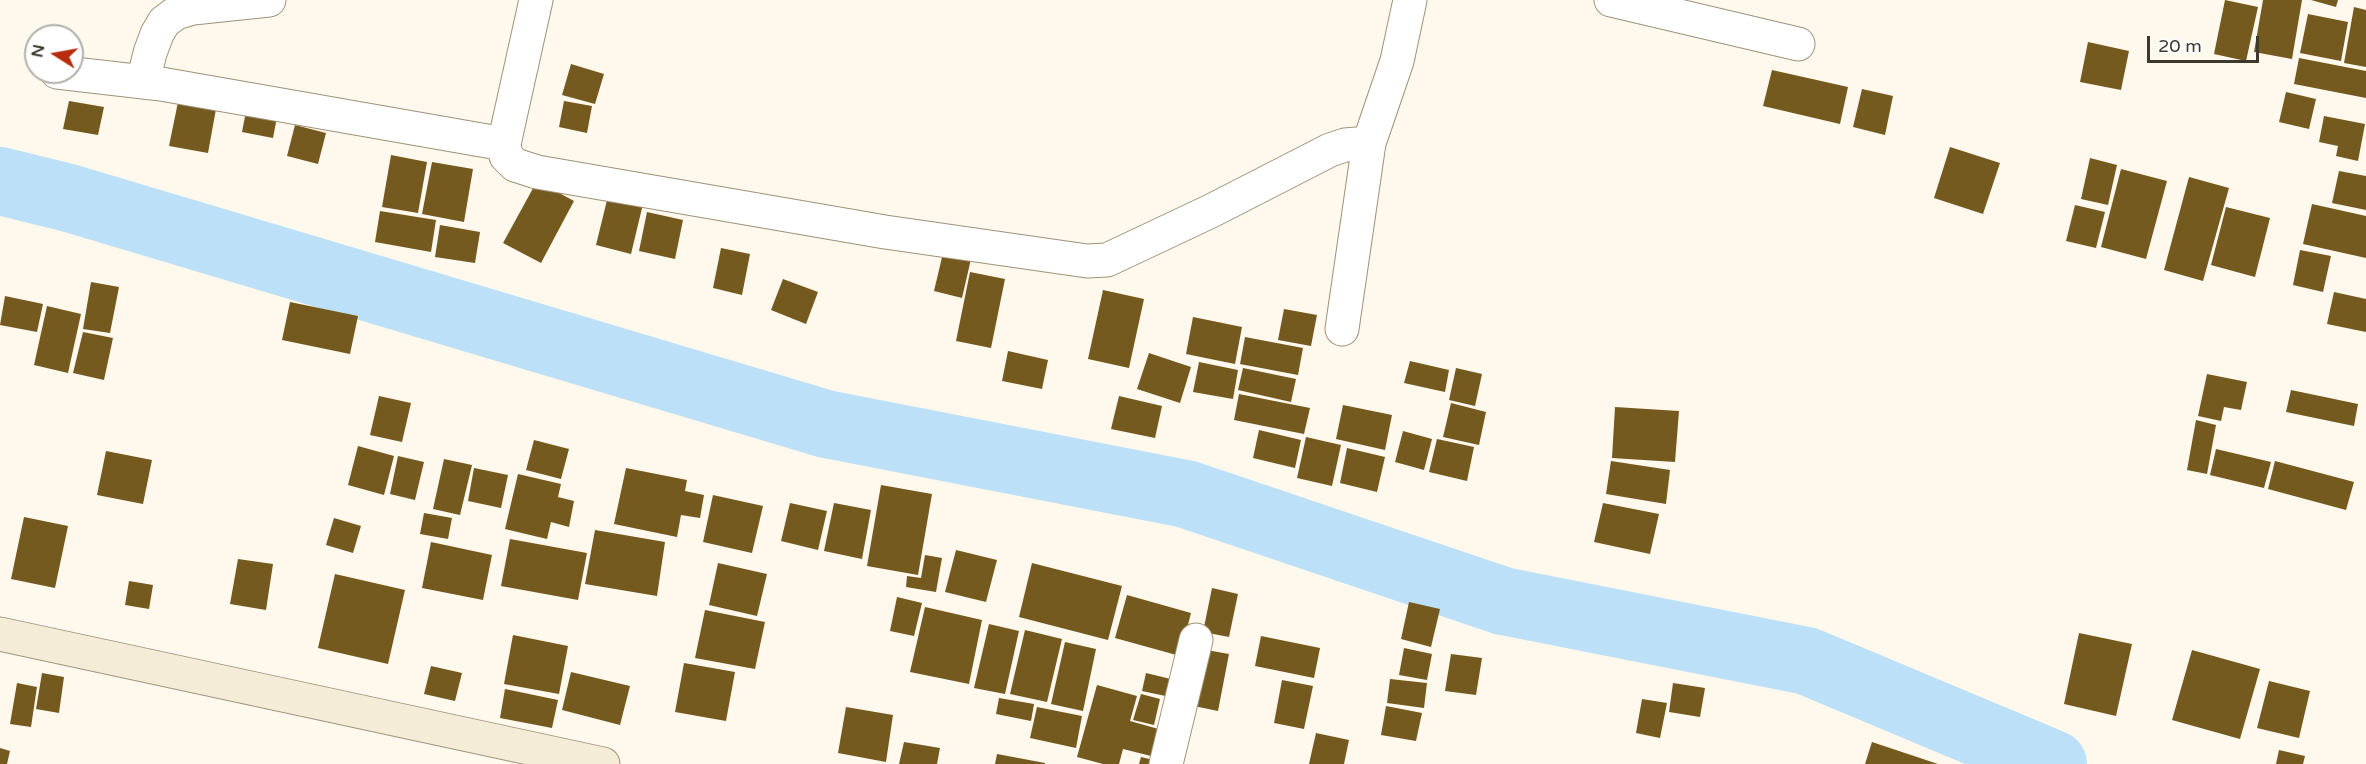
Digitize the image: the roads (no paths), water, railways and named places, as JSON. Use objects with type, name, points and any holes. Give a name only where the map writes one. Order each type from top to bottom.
[{"type":"street","points":[[143,82],[157,34],[164,22],[176,13],[193,8],[269,0]]},
{"type":"street","points":[[536,0],[504,144],[506,156],[514,165],[537,172],[885,232],[1087,261],[1107,260],[1127,253],[1330,150],[1345,145],[1369,143]]},
{"type":"street","points":[[1342,330],[1369,143],[1397,61],[1410,0]]},
{"type":"street","points":[[1611,0],[1798,44]]},
{"type":"street","points":[[84,75],[143,82],[504,144]]},
{"type":"street","points":[[0,634],[603,764]]},
{"type":"street","points":[[1166,764],[1196,640]]},
{"type":"waterway","points":[[0,181],[69,198],[826,424],[1186,494],[1503,601],[1807,661],[2053,764]]}]
